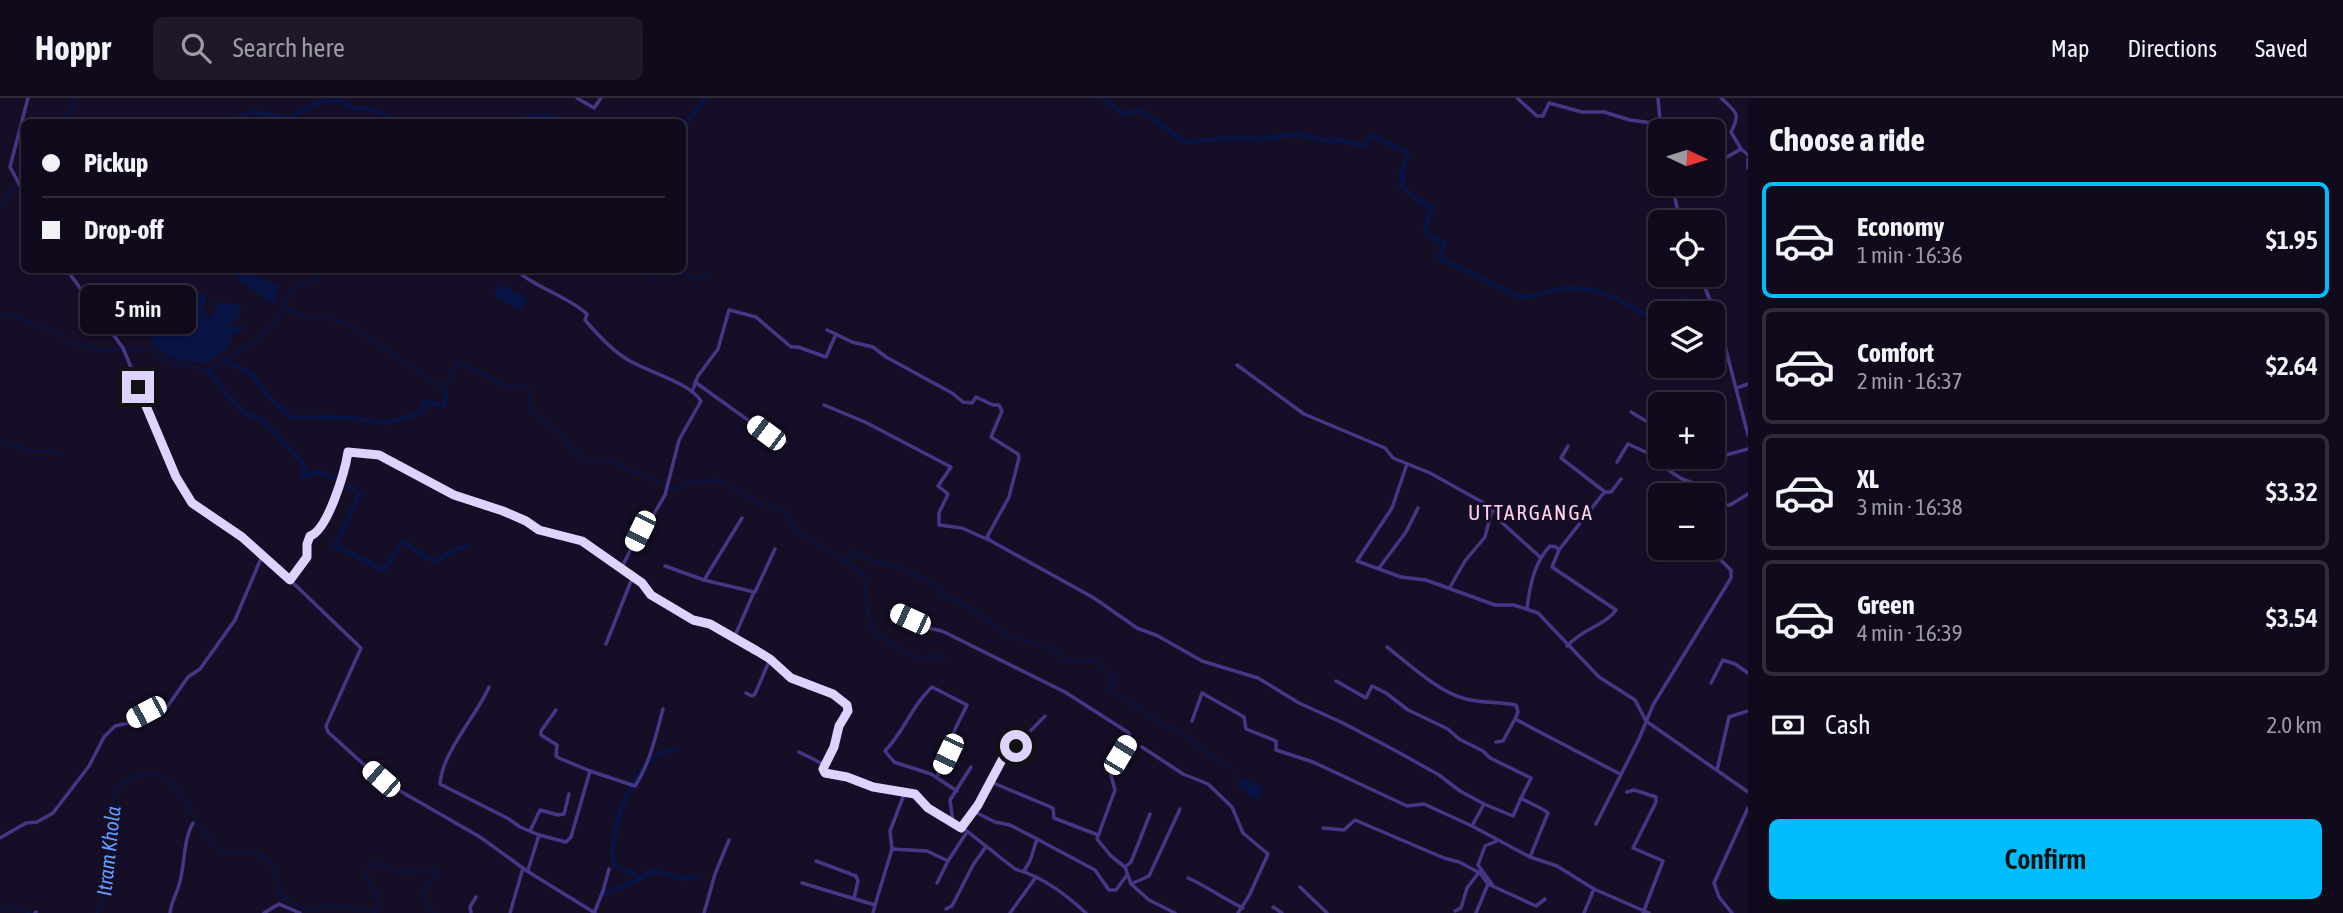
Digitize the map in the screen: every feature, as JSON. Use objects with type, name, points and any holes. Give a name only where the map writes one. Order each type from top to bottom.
[{"type":"street","points":[[22,119],[27,98]]},
{"type":"street","points":[[577,98],[594,108],[601,98]]},
{"type":"street","points":[[1517,98],[1537,116],[1543,117],[1549,103],[1582,112],[1604,112],[1648,122]]},
{"type":"street","points":[[1658,98],[1660,119]]},
{"type":"street","points":[[1721,98],[1737,113],[1738,120],[1731,132],[1748,157],[1748,168]]},
{"type":"street","points":[[21,122],[10,167],[21,187]]},
{"type":"street","points":[[1726,158],[1741,149]]},
{"type":"street","points":[[69,273],[123,348],[176,477],[192,503],[242,537],[361,648],[326,726],[328,732],[381,779],[480,837],[594,913],[609,869]]},
{"type":"street","points":[[519,273],[559,298],[569,300],[587,314],[585,320],[595,332],[628,360],[692,392],[701,401],[679,440],[670,484],[648,524],[640,531],[622,567]]},
{"type":"street","points":[[1704,287],[1718,323],[1748,435]]},
{"type":"street","points":[[692,392],[704,367],[716,353],[729,310],[756,317],[791,347],[798,346],[826,357],[836,334]]},
{"type":"street","points":[[827,330],[852,342],[873,347],[886,357],[953,393],[963,402],[972,404],[976,397],[999,405],[1002,411],[991,437],[1018,454],[1019,458],[1009,497],[987,537],[991,541]]},
{"type":"street","points":[[1237,365],[1304,414],[1385,448],[1393,458],[1430,473],[1493,508],[1499,520],[1540,557]]},
{"type":"street","points":[[695,382],[766,433],[786,442]]},
{"type":"street","points":[[1737,388],[1748,384]]},
{"type":"street","points":[[824,405],[865,422],[951,467],[938,486],[948,494],[939,513],[939,525],[962,528],[991,541],[1094,598],[1137,628],[1158,636],[1202,661],[1258,678],[1299,703],[1398,752],[1484,804],[1513,816],[1531,778],[1490,758],[1448,729],[1408,710],[1386,692],[1372,686],[1366,698],[1336,681]]},
{"type":"street","points":[[1742,411],[1748,414]]},
{"type":"street","points":[[1631,412],[1648,422]]},
{"type":"street","points":[[1617,462],[1628,444],[1650,454],[1665,468],[1694,483]]},
{"type":"street","points":[[1568,446],[1561,458],[1605,492],[1611,492],[1621,479]]},
{"type":"street","points":[[1725,454],[1748,449]]},
{"type":"street","points":[[290,580],[307,557],[310,536],[316,534],[321,527],[341,481],[348,452],[379,455],[454,495],[503,511],[539,530],[582,541],[622,567],[642,583],[651,595],[693,620],[710,624],[770,659],[791,678],[833,694],[847,705],[848,711],[839,726],[834,747],[823,769],[825,773],[847,777],[873,787],[915,794],[928,808],[953,822],[1015,869],[1068,895],[1086,913]]},
{"type":"street","points":[[1407,464],[1392,508],[1357,561],[1401,578],[1426,580],[1450,587],[1495,605],[1527,608],[1546,620],[1567,646],[1576,651],[1599,677],[1635,700],[1646,721],[1748,792]]},
{"type":"street","points":[[1567,646],[1580,633],[1608,620],[1616,610],[1552,567],[1559,550],[1605,492]]},
{"type":"street","points":[[1725,504],[1730,505],[1748,494]]},
{"type":"street","points":[[1379,568],[1406,532],[1418,508]]},
{"type":"street","points":[[1450,587],[1465,561],[1485,537],[1493,508]]},
{"type":"street","points":[[704,580],[742,518]]},
{"type":"street","points":[[1527,608],[1530,586],[1540,557],[1550,546],[1559,550]]},
{"type":"street","points":[[734,638],[775,550]]},
{"type":"street","points":[[0,838],[26,823],[37,822],[53,813],[89,766],[104,737],[115,726],[129,723],[146,712],[165,710],[188,677],[200,669],[235,620],[262,556]]},
{"type":"street","points":[[1596,824],[1646,721],[1731,578],[1731,570],[1721,560]]},
{"type":"street","points":[[665,565],[704,580],[754,593]]},
{"type":"street","points":[[606,644],[633,576]]},
{"type":"street","points":[[891,611],[928,628],[942,631],[1065,692],[1129,733],[1130,738],[1110,772],[1115,790],[1098,835],[1099,843],[1125,867],[1131,884],[1149,900],[1175,913]]},
{"type":"street","points":[[1387,647],[1422,675],[1451,693],[1466,699],[1516,705],[1518,712],[1515,719],[1503,741],[1496,742]]},
{"type":"street","points":[[746,693],[752,696],[755,694],[770,659]]},
{"type":"street","points":[[1711,682],[1723,660],[1748,673]]},
{"type":"street","points":[[489,687],[450,754],[439,781],[448,789],[530,831],[566,842],[569,840],[590,771]]},
{"type":"street","points":[[937,777],[967,705],[932,687],[886,751],[894,762],[922,770],[957,791]]},
{"type":"street","points":[[1192,721],[1202,693],[1244,717],[1246,729],[1276,741],[1276,750],[1313,762],[1407,807],[1424,804],[1530,857],[1557,866],[1594,889],[1645,912],[1663,861],[1633,848],[1656,797],[1634,790],[1627,792]]},
{"type":"street","points":[[556,710],[541,735],[557,745],[556,755],[559,758],[635,786],[654,745],[663,709]]},
{"type":"street","points":[[1717,770],[1729,717],[1748,711]]},
{"type":"street","points":[[961,828],[1002,760],[1045,716]]},
{"type":"street","points":[[1515,719],[1620,775]]},
{"type":"street","points":[[1142,747],[1183,774],[1208,784],[1232,807],[1243,833],[1268,854],[1243,908],[1238,913]]},
{"type":"street","points":[[799,752],[825,765]]},
{"type":"street","points":[[953,822],[950,800],[971,767]]},
{"type":"street","points":[[991,782],[1053,808],[1054,818],[1098,835]]},
{"type":"street","points":[[873,913],[891,849],[890,831],[905,792]]},
{"type":"street","points":[[530,831],[540,810],[564,814],[569,794]]},
{"type":"street","points":[[1521,798],[1548,813],[1530,857]]},
{"type":"street","points":[[1472,826],[1484,804]]},
{"type":"street","points":[[1732,913],[1719,897],[1714,883],[1748,808]]},
{"type":"street","points":[[1131,884],[1149,876],[1180,809]]},
{"type":"street","points":[[973,811],[995,822],[1010,825],[1095,870],[1109,890],[1116,890],[1127,875]]},
{"type":"street","points":[[1125,867],[1131,862],[1150,814]]},
{"type":"street","points":[[1323,828],[1345,830],[1355,820],[1480,873]]},
{"type":"street","points":[[170,913],[180,883],[187,833],[193,823]]},
{"type":"street","points":[[937,883],[967,832]]},
{"type":"street","points":[[510,913],[539,835]]},
{"type":"street","points":[[1024,872],[1037,839]]},
{"type":"street","points":[[704,913],[715,874],[729,840]]},
{"type":"street","points":[[1497,841],[1485,846],[1478,865],[1488,884],[1536,906],[1545,899]]},
{"type":"street","points":[[946,909],[952,906],[985,848]]},
{"type":"street","points":[[891,849],[927,852],[948,861]]},
{"type":"street","points":[[816,860],[856,876],[858,881],[854,898]]},
{"type":"street","points":[[1476,913],[1488,884],[1492,884],[1478,865]]},
{"type":"street","points":[[1456,912],[1461,908],[1468,888],[1480,873]]},
{"type":"street","points":[[1010,913],[1036,877]]},
{"type":"street","points":[[1188,878],[1243,908]]},
{"type":"street","points":[[802,883],[875,905]]},
{"type":"street","points":[[1300,887],[1327,913]]},
{"type":"street","points":[[1584,913],[1594,889]]},
{"type":"street","points":[[471,913],[470,907],[476,897]]},
{"type":"street","points":[[264,913],[279,904],[300,913]]},
{"type":"street","points":[[1273,907],[1282,913]]},
{"type":"shaded area","points":[[233,273],[249,273],[279,284],[274,305]]},
{"type":"shaded area","points":[[500,284],[528,299],[521,310],[493,296]]},
{"type":"shaded area","points":[[193,293],[201,293],[206,297],[206,304],[202,308],[208,319],[217,309],[211,301],[238,304],[246,308],[238,307],[240,316],[230,325],[235,328],[244,324],[244,327],[232,335],[229,348],[205,364],[171,358],[150,342],[158,319],[165,317],[173,306]]},
{"type":"shaded area","points":[[1242,777],[1264,788],[1256,800],[1237,785]]},
{"type":"waterway","points":[[63,119],[73,106],[73,98]]},
{"type":"waterway","points":[[686,125],[706,98]]},
{"type":"waterway","points":[[1103,98],[1122,114],[1144,112],[1185,142],[1227,138],[1262,139],[1297,134],[1330,142],[1335,139],[1365,146],[1372,135],[1406,152],[1408,157],[1401,174],[1404,177],[1401,186],[1420,202],[1432,206],[1425,230],[1428,235],[1445,244],[1439,257],[1517,296],[1524,297],[1566,288],[1585,289],[1608,295],[1648,317]]},
{"type":"waterway","points":[[235,119],[252,112],[289,118],[322,101],[339,100],[353,109],[369,108],[393,119]]},
{"type":"waterway","points":[[526,119],[528,116],[549,116],[557,119]]},
{"type":"waterway","points":[[0,206],[21,183]]},
{"type":"waterway","points":[[0,317],[6,313],[50,330],[71,342],[105,351],[154,349],[161,359],[209,371],[258,339],[274,324],[292,289],[318,279],[322,273]]},
{"type":"waterway","points":[[641,273],[652,279],[666,273]]},
{"type":"waterway","points":[[682,273],[697,279],[701,275],[710,275]]},
{"type":"waterway","points":[[283,307],[305,317],[343,321],[437,384],[446,396],[447,384],[457,361],[507,387],[521,384],[530,391],[528,408],[558,432],[585,460],[613,461],[675,490],[690,482],[718,480],[761,503],[784,510],[796,533],[814,541],[864,577],[870,622],[882,638],[922,659],[935,655],[946,660]]},
{"type":"waterway","points":[[227,362],[252,374],[268,396],[291,417],[350,418],[388,423],[422,413],[425,402],[444,406],[446,396]]},
{"type":"waterway","points":[[209,371],[230,399],[249,415],[261,419],[296,455],[304,467],[302,477],[319,472],[341,481],[360,494],[335,545],[384,570],[403,541],[434,562],[457,548],[467,546]]},
{"type":"waterway","points":[[0,442],[62,455]]},
{"type":"waterway","points":[[845,562],[854,549],[862,558],[891,565],[938,585],[941,594],[969,607],[1010,637],[1051,647],[1066,660],[1095,660],[1114,680],[1109,689],[1167,727],[1182,733],[1207,754],[1233,769]]},
{"type":"waterway","points":[[640,877],[614,865],[613,851],[620,814],[627,795],[648,762],[661,753],[675,750]]},
{"type":"waterway","name":"Itram Khola","points":[[96,913],[102,908],[115,789],[144,774],[155,774],[173,785],[220,852],[248,852],[263,856],[273,869],[280,902]]},
{"type":"waterway","points":[[282,896],[306,911],[333,905],[375,912],[379,899],[369,884],[366,871],[375,863],[405,872],[434,869],[438,874],[424,888],[426,902],[435,913]]},
{"type":"waterway","points":[[602,895],[652,872],[677,878],[696,876]]},
{"type":"waterway","name":"Itram Khola","points":[[0,910],[13,907],[30,913]]},
{"type":"district","name":"UTTARGANGA","points":[[1531,512]]},
{"type":"route","points":[[138,387],[176,477],[192,503],[242,537],[290,580],[307,557],[310,536],[316,534],[321,527],[341,481],[348,452],[379,455],[454,495],[503,511],[539,530],[582,541],[622,567],[642,583],[651,595],[679,612],[693,620],[710,624],[757,651],[791,678],[839,697],[847,705],[848,711],[839,726],[834,747],[823,769],[825,773],[847,777],[873,787],[915,794],[928,808],[961,828],[978,805],[1002,760],[1016,746]]}]
